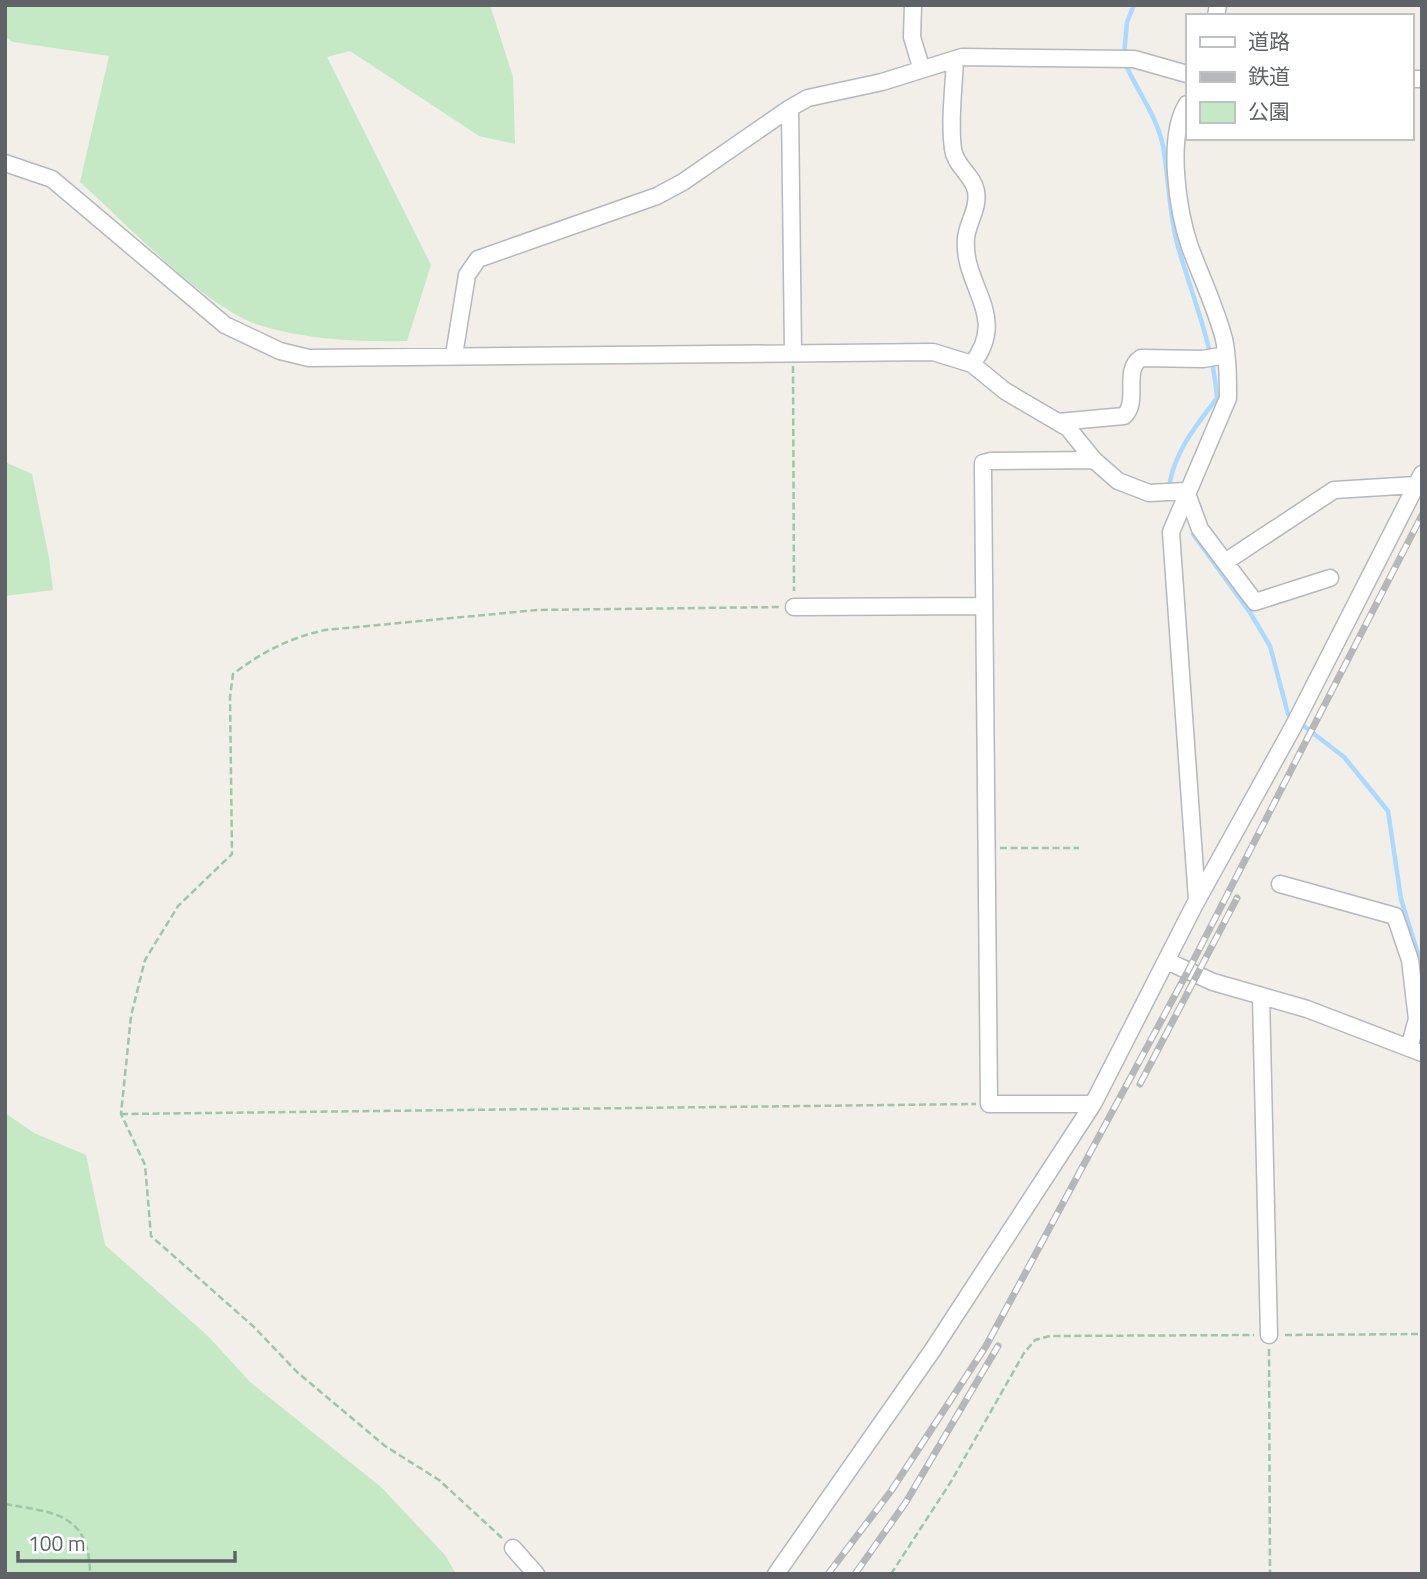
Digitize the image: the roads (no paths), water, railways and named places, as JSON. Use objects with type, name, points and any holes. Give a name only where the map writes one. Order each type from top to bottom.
[{"type":"street","points":[[913,5],[912,37],[921,67]]},
{"type":"street","points":[[955,59],[953,153],[976,191],[976,207],[966,238],[968,257],[989,324],[985,341],[972,364]]},
{"type":"street","points":[[454,355],[467,275],[478,258],[657,195],[683,182],[808,98],[882,82],[921,67],[955,59],[1134,59],[1186,74]]},
{"type":"street","points":[[1186,106],[1177,125],[1178,180],[1189,243],[1224,338],[1228,398],[1186,491],[1171,532],[1197,901]]},
{"type":"street","points":[[790,108],[793,352]]},
{"type":"street","points":[[5,163],[52,179],[225,325],[280,351],[309,358],[933,352],[972,364],[1005,391],[1068,428],[1094,460],[1118,481],[1149,493],[1186,491]]},
{"type":"street","points":[[1058,422],[1124,416],[1130,407],[1133,367],[1141,358],[1203,359],[1224,356]]},
{"type":"street","points":[[1093,1104],[989,1104],[983,606],[984,463],[1094,460]]},
{"type":"street","points":[[1225,562],[1335,490],[1419,479]]},
{"type":"street","points":[[776,1574],[932,1352],[1093,1104],[1169,962],[1197,901],[1293,727],[1419,479]]},
{"type":"street","points":[[1186,491],[1200,528],[1255,602],[1330,578]]},
{"type":"street","points":[[794,607],[983,606]]},
{"type":"street","points":[[1169,962],[1213,982],[1307,1009],[1416,1050],[1417,1019],[1410,960],[1395,916],[1280,884]]},
{"type":"street","points":[[1261,997],[1269,1335]]},
{"type":"street","points":[[513,1548],[536,1574]]},
{"type":"waterway","points":[[1124,55],[1127,22],[1134,5]]},
{"type":"waterway","points":[[1125,63],[1160,135],[1175,235],[1207,340],[1215,378],[1217,398],[1183,447],[1170,481]]},
{"type":"waterway","points":[[1193,534],[1251,614],[1270,646],[1288,714],[1293,717]]},
{"type":"waterway","points":[[1300,723],[1344,757],[1388,811],[1401,899],[1422,967]]},
{"type":"railway","points":[[828,1574],[891,1491],[986,1346],[1188,971],[1422,515]]},
{"type":"railway","points":[[1140,1084],[1237,898]]},
{"type":"railway","points":[[855,1574],[906,1502],[998,1346]]}]
